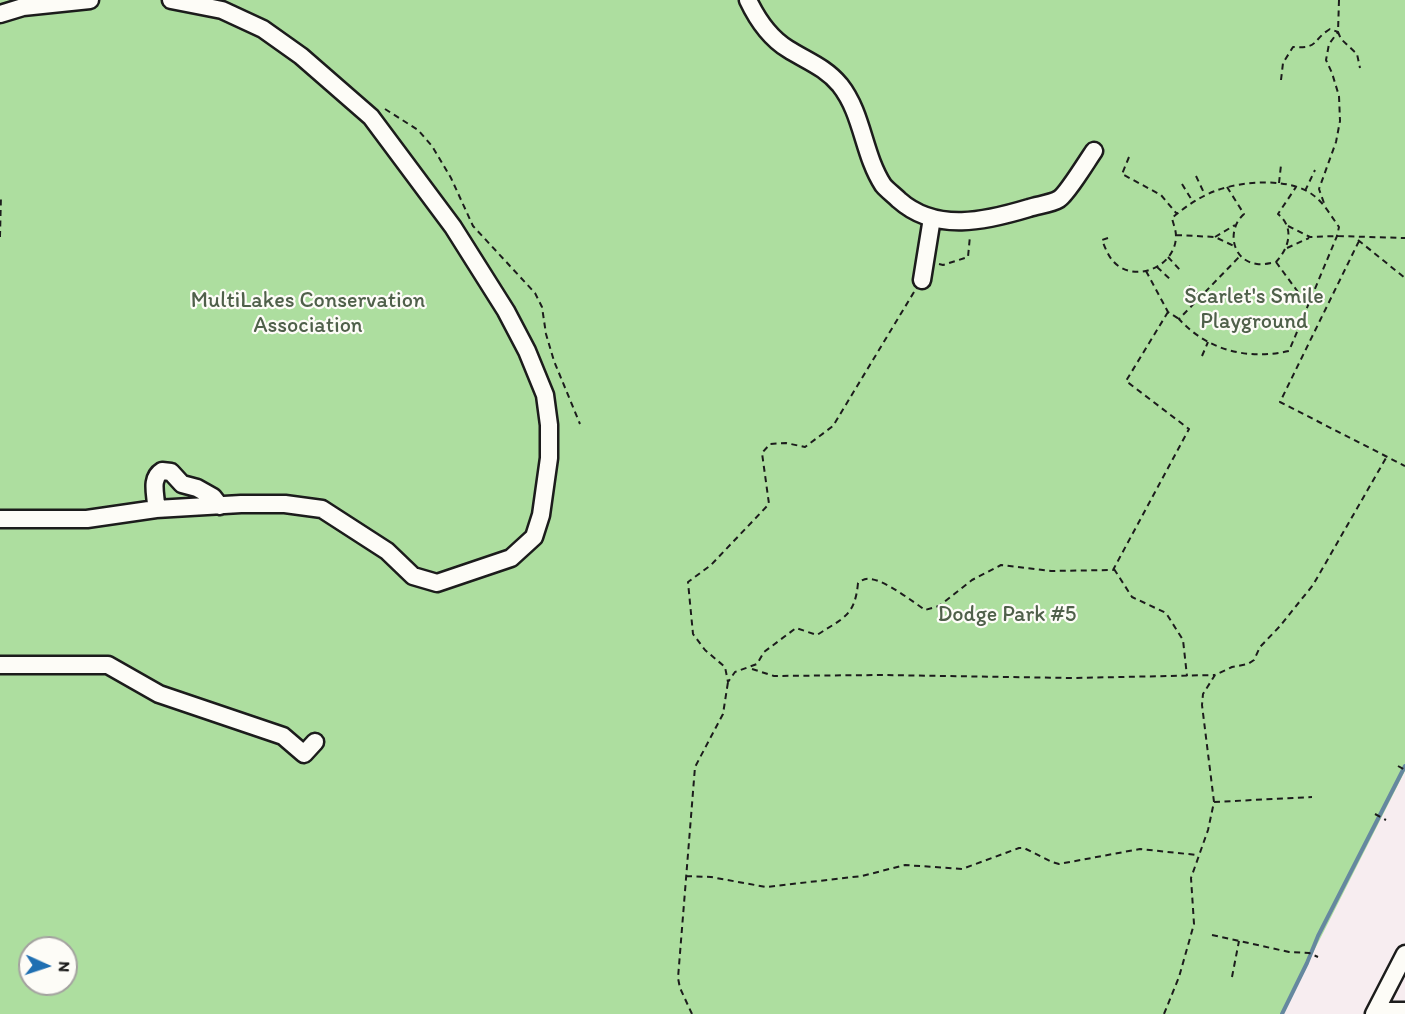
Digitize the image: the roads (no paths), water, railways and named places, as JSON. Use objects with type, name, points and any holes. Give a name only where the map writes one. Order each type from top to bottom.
[{"type":"street","points":[[0,14],[23,7],[90,0]]},
{"type":"street","points":[[0,519],[87,519],[156,509],[220,506],[285,504],[322,509],[387,551],[413,576],[437,583],[511,558],[534,537],[541,515],[549,458],[549,425],[545,395],[527,351],[506,311],[453,227],[371,117],[301,56],[263,29],[222,10],[171,0]]},
{"type":"street","points":[[748,0],[761,24],[786,48],[821,66],[844,90],[884,186],[908,208],[932,218],[949,221],[972,222],[994,219],[1060,198],[1094,151]]},
{"type":"street","points":[[922,280],[932,218]]},
{"type":"street","points":[[156,509],[155,481],[156,475],[162,471],[171,472],[182,484],[197,488],[213,497],[220,506]]},
{"type":"street","points":[[0,665],[108,665],[159,694],[283,736],[304,754],[315,742]]},
{"type":"street","points":[[1405,954],[1375,1012],[1405,1011]]},
{"type":"waterway","points":[[1282,1014],[1318,936],[1405,766]]},
{"type":"park label","name":"Scarlet's Smile Playground","points":[[1254,310]]},
{"type":"park label","name":"MultiLakes Conservation Association","points":[[308,314]]},
{"type":"park label","name":"Dodge Park #5","points":[[1007,615]]}]
